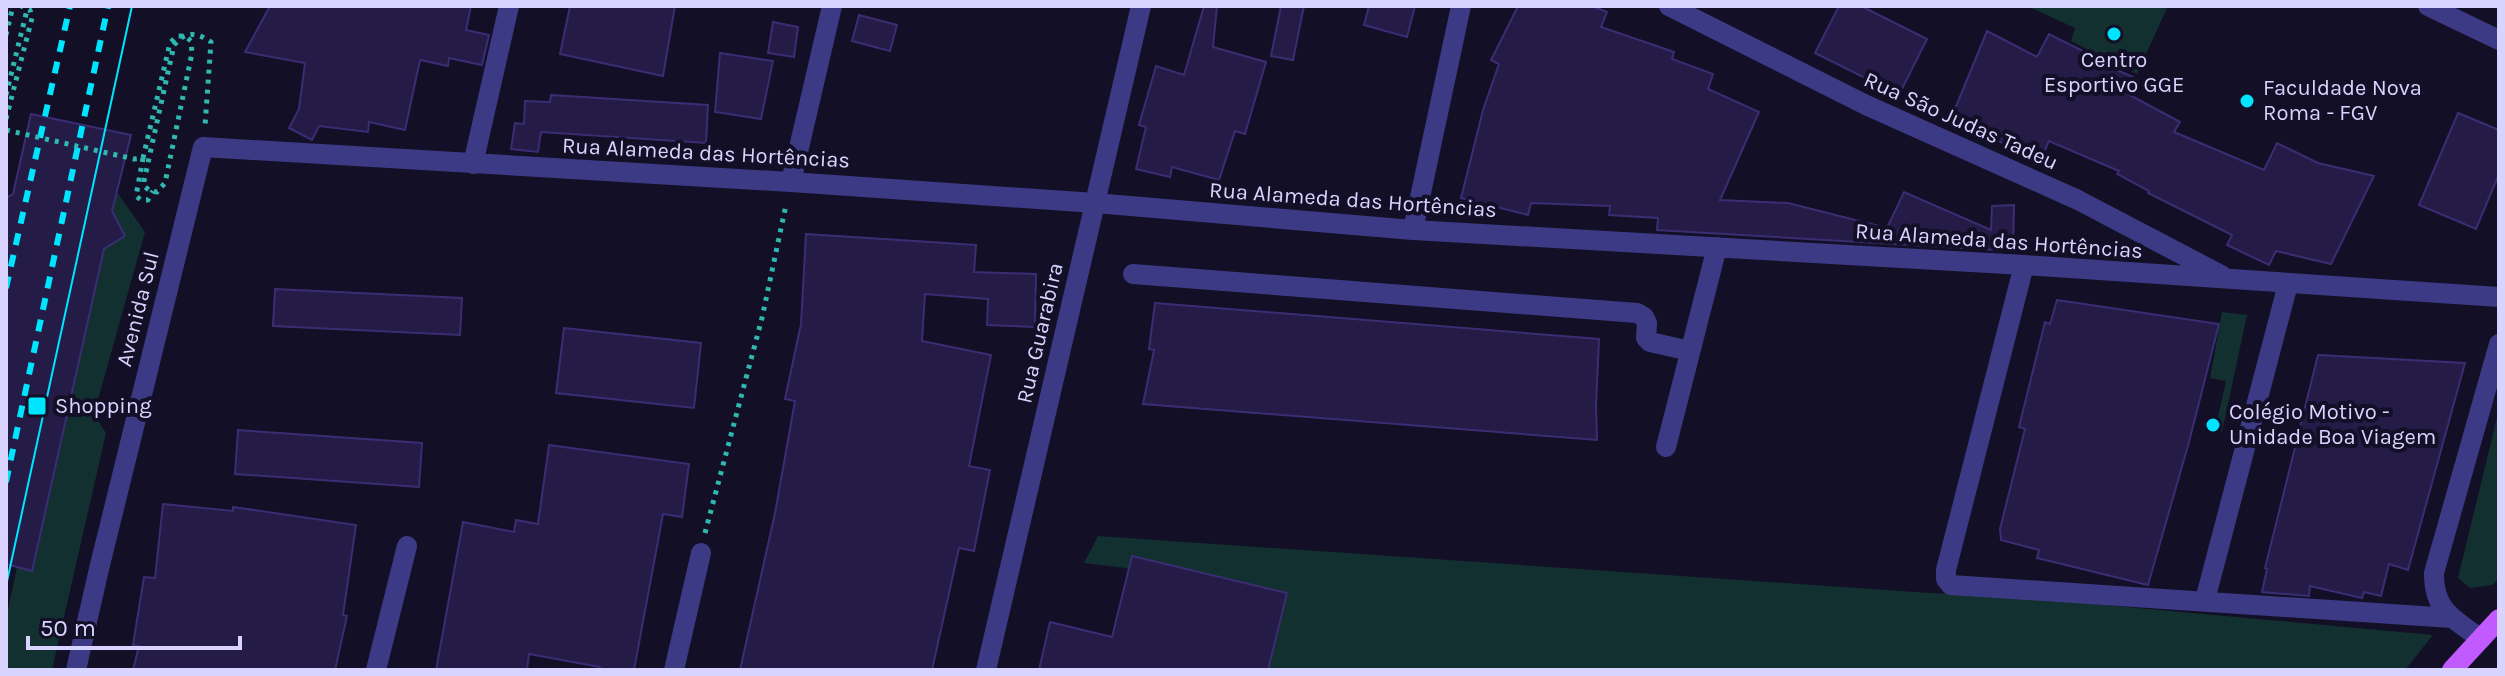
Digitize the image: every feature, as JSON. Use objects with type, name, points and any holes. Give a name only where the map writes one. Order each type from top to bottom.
[{"type":"main road","points":[[2452,670],[2499,619]]},
{"type":"street","points":[[473,164],[509,6]]},
{"type":"street","points":[[791,182],[832,6]]},
{"type":"street","name":"Rua Guarabira","points":[[986,670],[1141,6]]},
{"type":"street","points":[[1413,230],[1461,6]]},
{"type":"street","name":"Rua São Judas Tadeu","points":[[1669,6],[1866,105],[2078,200],[2232,280]]},
{"type":"street","points":[[2429,6],[2499,40]]},
{"type":"street","name":"Rua Alameda das Hortências","points":[[203,147],[791,182],[1095,203],[1413,230],[2024,265],[2499,297]]},
{"type":"street","name":"Avenida Sul","points":[[76,670],[203,147]]},
{"type":"street","points":[[1666,447],[1717,247]]},
{"type":"street","points":[[2024,265],[1946,579],[1955,586],[2452,618]]},
{"type":"street","points":[[1133,274],[1637,313],[1647,323],[1646,338],[1650,342],[1690,351]]},
{"type":"street","points":[[2205,600],[2288,284]]},
{"type":"street","points":[[2481,639],[2452,618],[2438,603],[2433,591],[2434,573],[2499,344]]},
{"type":"street","points":[[376,670],[407,546]]},
{"type":"street","points":[[674,670],[701,553]]},
{"type":"path","points":[[6,35],[13,6]]},
{"type":"path","points":[[6,119],[32,18],[30,10],[21,6]]},
{"type":"path","points":[[6,95],[28,6]]},
{"type":"path","points":[[153,191],[148,200],[136,196],[170,43],[177,36],[185,36],[191,41],[192,53],[165,183],[162,189],[153,191],[144,186],[174,45],[181,37],[191,34],[201,35],[211,42],[203,147]]},
{"type":"path","points":[[6,130],[134,159],[143,158]]},
{"type":"path","points":[[701,553],[762,318],[791,182]]},
{"type":"green space","name":"Centro Esportivo GGE","points":[[2027,6],[2168,6],[2137,74],[2071,41],[2075,28]]},
{"type":"green space","points":[[117,192],[145,232],[94,414],[106,433],[52,670],[6,670],[6,619],[17,567],[32,571],[104,249],[125,236],[112,211]]},
{"type":"green space","points":[[2222,312],[2247,315],[2222,432],[2215,430],[2226,381],[2210,378]]},
{"type":"green space","points":[[2499,409],[2499,579],[2492,585],[2470,588],[2458,578]]},
{"type":"green space","points":[[1098,536],[2019,597],[2433,635],[2405,670],[1228,670],[1216,579],[1084,563]]},
{"type":"building","points":[[270,6],[471,6],[466,30],[489,35],[482,65],[449,58],[448,66],[420,60],[405,130],[369,122],[368,132],[319,126],[312,140],[289,128],[299,109],[305,63],[245,52]]},
{"type":"building","points":[[570,6],[675,6],[663,76],[560,54]]},
{"type":"building","points":[[1204,6],[1217,6],[1213,47],[1266,62],[1245,134],[1235,131],[1219,180],[1172,167],[1170,177],[1136,169],[1146,127],[1139,125],[1156,66],[1184,75]]},
{"type":"building","points":[[1281,6],[1304,6],[1293,60],[1271,56]]},
{"type":"building","points":[[1369,6],[1415,6],[1407,37],[1364,25]]},
{"type":"building","points":[[1518,6],[1592,6],[1607,12],[1601,27],[1674,52],[1672,59],[1713,74],[1708,89],[1759,112],[1720,200],[1788,203],[1887,228],[1904,192],[1991,230],[1992,206],[2014,205],[2013,251],[1657,230],[1658,218],[1609,215],[1610,206],[1531,203],[1528,215],[1461,198],[1483,110],[1499,64],[1491,60]]},
{"type":"building","points":[[1839,6],[1861,6],[1927,39],[1899,95],[1815,53]]},
{"type":"building","points":[[859,15],[897,25],[890,51],[852,41]]},
{"type":"building","points":[[773,22],[798,27],[794,57],[768,53]]},
{"type":"building","points":[[1987,31],[2037,57],[2049,34],[2095,57],[2094,60],[2133,77],[2126,93],[2180,122],[2174,132],[2264,170],[2277,143],[2318,163],[2374,176],[2331,264],[2276,251],[2269,265],[2227,245],[2232,235],[2148,193],[2117,174],[2119,171],[2049,141],[2041,159],[1950,121]]},
{"type":"building","points":[[720,53],[773,61],[761,119],[715,112]]},
{"type":"building","points":[[551,95],[708,105],[706,143],[541,132],[538,152],[511,149],[515,123],[524,124],[525,101],[550,102]]},
{"type":"building","points":[[2458,113],[2499,130],[2499,174],[2476,229],[2419,205]]},
{"type":"building","name":"Shopping","points":[[31,114],[131,135],[112,211],[125,236],[104,249],[32,571],[6,564],[6,198],[13,194]]},
{"type":"building","points":[[806,234],[976,245],[974,272],[1036,274],[1035,327],[987,325],[988,299],[925,294],[922,341],[991,355],[969,466],[990,470],[974,551],[959,548],[932,670],[740,670],[775,513],[795,401],[785,399],[801,324]]},
{"type":"building","points":[[275,289],[462,298],[460,335],[273,326]]},
{"type":"building","points":[[2057,300],[2219,324],[2148,585],[2037,558],[2039,550],[2001,540],[2000,529],[2025,429],[2019,427],[2045,322],[2050,324]]},
{"type":"building","points":[[1155,303],[1599,339],[1597,440],[1143,404],[1154,350],[1149,349]]},
{"type":"building","points":[[564,328],[701,343],[694,408],[556,393]]},
{"type":"building","points":[[2318,355],[2465,363],[2408,570],[2389,564],[2381,596],[2364,592],[2362,598],[2310,586],[2309,596],[2262,592],[2265,568]]},
{"type":"building","points":[[238,430],[422,443],[419,487],[235,474]]},
{"type":"building","points":[[549,445],[689,464],[682,517],[663,514],[634,670],[599,670],[600,667],[529,654],[527,670],[436,670],[463,522],[514,532],[516,520],[538,524]]},
{"type":"building","points":[[163,504],[233,511],[233,507],[356,525],[343,615],[347,616],[335,670],[133,670],[139,646],[133,645],[144,577],[155,578]]},
{"type":"building","points":[[1132,556],[1287,593],[1268,670],[1039,670],[1050,622],[1112,637]]},
{"type":"tram line","points":[[6,586],[132,6]]},
{"type":"railway","points":[[6,288],[70,6]]},
{"type":"railway","points":[[6,482],[108,6]]},
{"type":"place","name":"Centro Esportivo GGE","points":[[2114,34]]},
{"type":"place","name":"Faculdade Nova Roma - FGV","points":[[2247,101]]},
{"type":"place","name":"Shopping","points":[[37,406]]},
{"type":"place","name":"Colégio Motivo - Unidade Boa Viagem","points":[[2213,425]]}]
